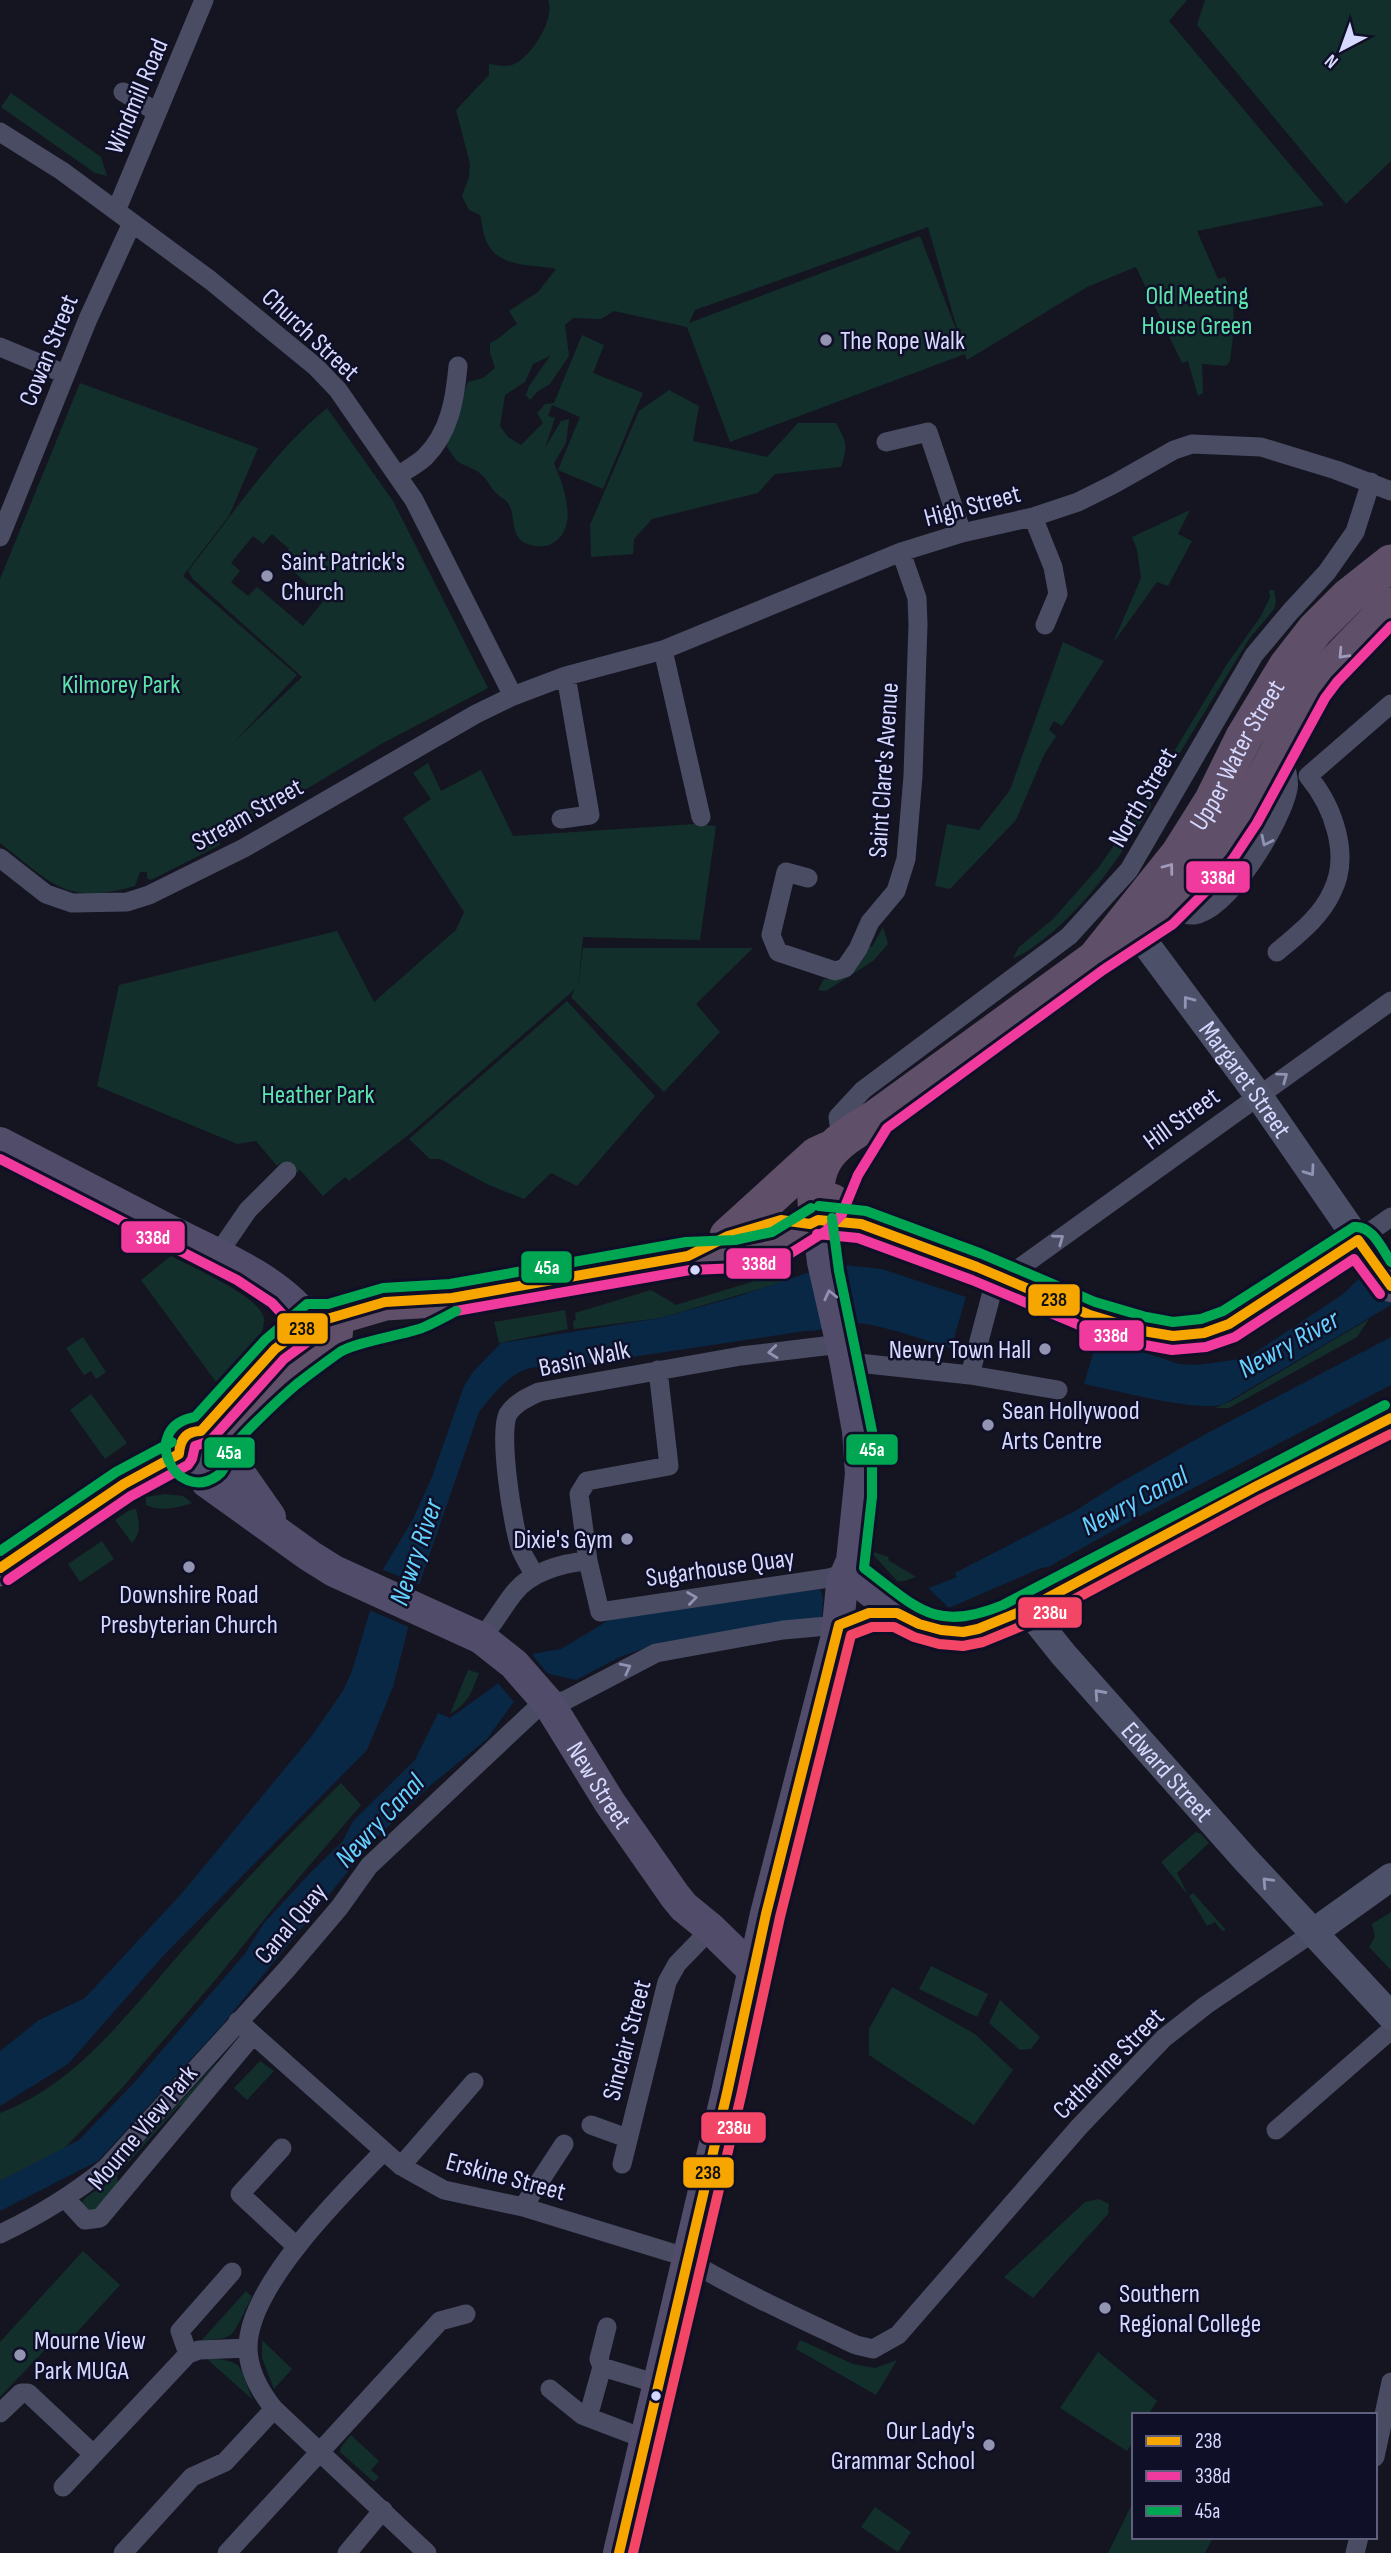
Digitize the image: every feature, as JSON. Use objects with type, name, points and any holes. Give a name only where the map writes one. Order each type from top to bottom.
[{"type":"highway","name":"Upper Water Street","points":[[817,1234],[845,1169],[843,1146],[876,1118],[1095,959],[1132,926],[1213,800],[1244,737],[1287,666],[1315,630],[1348,597],[1391,563]]},
{"type":"highway","points":[[1132,926],[1168,911],[1222,849],[1281,763],[1301,709],[1326,673],[1391,606]]},
{"type":"highway","points":[[728,1236],[817,1155],[843,1146]]},
{"type":"highway","points":[[688,1256],[728,1236],[781,1220],[817,1234]]},
{"type":"highway","points":[[0,1568],[124,1484],[202,1450],[266,1393],[318,1331],[385,1302],[452,1298],[688,1256],[737,1254],[817,1234]]},
{"type":"main road","name":"Margaret Street","points":[[1132,926],[1258,1095],[1365,1249]]},
{"type":"main road","points":[[0,1143],[217,1255],[276,1289],[298,1307],[318,1331]]},
{"type":"main road","points":[[619,2553],[755,1972],[766,1914],[843,1621],[850,1580],[861,1474],[858,1431],[817,1234],[861,1224],[997,1283],[1143,1331],[1173,1336],[1204,1333],[1229,1324],[1365,1249],[1391,1286]]},
{"type":"main road","points":[[843,1621],[869,1613],[908,1619],[941,1630],[963,1632],[978,1629],[1027,1609],[1391,1418]]},
{"type":"main road","name":"New Street","points":[[202,1450],[235,1467],[285,1538],[334,1571],[481,1638],[532,1684],[675,1896],[755,1972]]},
{"type":"main road","points":[[850,1580],[908,1619]]},
{"type":"main road","name":"Edward Street","points":[[1027,1609],[1063,1654],[1245,1859],[1391,2016]]},
{"type":"main road","points":[[1314,1932],[1391,1877]]},
{"type":"street","name":"Windmill Road","points":[[124,217],[157,111],[204,0]]},
{"type":"street","points":[[123,92],[157,111]]},
{"type":"street","name":"Church Street","points":[[0,132],[62,171],[210,280],[316,367],[338,390],[414,500],[513,696]]},
{"type":"street","name":"Cowan Street","points":[[2,530],[88,319],[124,217]]},
{"type":"street","points":[[0,347],[65,374]]},
{"type":"street","points":[[398,475],[425,458],[439,438],[453,408],[458,366]]},
{"type":"street","points":[[886,442],[928,432],[962,533]]},
{"type":"street","name":"High Street","points":[[513,696],[566,676],[663,650],[901,552],[962,533],[1033,517],[1093,495],[1174,450],[1192,444],[1261,447],[1371,482],[1391,491]]},
{"type":"street","name":"North Street","points":[[843,1146],[838,1117],[863,1090],[1069,936],[1129,870],[1255,655],[1327,572],[1355,532],[1371,482]]},
{"type":"street","points":[[1033,517],[1053,567],[1058,594],[1045,625]]},
{"type":"street","name":"Saint Clare's Avenue","points":[[808,878],[786,872],[771,935],[778,952],[835,971],[845,968],[858,949],[870,922],[896,891],[906,859],[913,776],[918,624],[916,598],[901,552]]},
{"type":"street","points":[[663,650],[701,817]]},
{"type":"street","points":[[561,819],[590,816],[566,676]]},
{"type":"street","name":"Stream Street","points":[[0,858],[46,894],[72,903],[127,902],[149,895],[232,854],[476,714],[513,696]]},
{"type":"street","points":[[1308,776],[1391,704]]},
{"type":"street","points":[[1244,737],[1281,763],[1308,776],[1315,784],[1334,822],[1340,852],[1339,877],[1331,895],[1309,924],[1277,952]]},
{"type":"street","name":"Hill Street","points":[[997,1283],[1391,1001]]},
{"type":"street","points":[[217,1255],[248,1210],[287,1171]]},
{"type":"street","points":[[1365,1249],[1391,1217]]},
{"type":"street","points":[[973,1366],[997,1283]]},
{"type":"street","name":"Basin Walk","points":[[534,1575],[522,1551],[517,1533],[503,1446],[508,1414],[522,1400],[539,1392],[741,1356],[841,1345],[858,1363],[973,1366],[1058,1391]]},
{"type":"street","points":[[481,1638],[491,1628],[516,1590],[534,1575],[588,1561],[579,1494],[587,1481],[668,1466],[658,1370]]},
{"type":"street","name":"Sugarhouse Quay","points":[[588,1561],[600,1612],[829,1578],[850,1580]]},
{"type":"street","name":"Canal Quay","points":[[532,1684],[566,1700],[656,1653],[843,1621]]},
{"type":"street","name":"Canal Quay","points":[[0,2234],[29,2221],[107,2167],[287,1969],[339,1908],[369,1866],[537,1708],[532,1684]]},
{"type":"street","name":"Sinclair Street","points":[[622,2164],[667,1982],[677,1964],[711,1929]]},
{"type":"street","name":"Catherine Street","points":[[687,2260],[776,2307],[856,2345],[873,2349],[898,2335],[1079,2127],[1164,2038],[1206,2005],[1314,1932]]},
{"type":"street","name":"Erskine Street","points":[[238,2021],[401,2166],[444,2190],[523,2207],[622,2236],[687,2260]]},
{"type":"street","points":[[1276,2130],[1391,2030]]},
{"type":"street","name":"Mourne View Park","points":[[65,2198],[85,2220],[100,2218],[253,2035]]},
{"type":"street","points":[[401,2166],[474,2082]]},
{"type":"street","name":"Sinclair Street","points":[[592,2125],[627,2138]]},
{"type":"street","points":[[523,2207],[564,2144]]},
{"type":"street","points":[[282,2148],[240,2194],[297,2247]]},
{"type":"street","points":[[384,2151],[284,2263],[256,2314],[248,2348],[253,2375],[260,2392],[274,2409],[427,2553]]},
{"type":"street","points":[[188,2354],[180,2331],[232,2272]]},
{"type":"street","points":[[227,2553],[440,2321],[466,2314]]},
{"type":"street","points":[[590,2410],[602,2367],[599,2359],[607,2327]]},
{"type":"street","points":[[63,2487],[188,2354],[199,2350],[248,2348]]},
{"type":"street","points":[[602,2367],[658,2384]]},
{"type":"street","points":[[1377,2448],[1391,2382]]},
{"type":"street","points":[[550,2389],[582,2415],[645,2439]]},
{"type":"street","points":[[0,2413],[21,2393],[28,2393],[93,2454]]},
{"type":"street","points":[[123,2553],[192,2477],[225,2462],[274,2409]]},
{"type":"street","points":[[346,2553],[383,2510]]},
{"type":"green space","name":"Old Meeting House Green","points":[[548,0],[1187,0],[1169,21],[1324,205],[1197,231],[1218,279],[1225,277],[1232,299],[1234,319],[1230,361],[1226,366],[1202,364],[1203,393],[1198,396],[1188,361],[1182,363],[1136,267],[1087,287],[967,360],[965,354],[730,442],[687,327],[614,311],[601,319],[573,318],[565,325],[569,356],[550,384],[530,400],[526,395],[529,386],[550,356],[533,364],[525,382],[505,395],[500,426],[508,437],[521,445],[543,423],[537,413],[545,404],[554,403],[582,335],[604,345],[593,373],[643,393],[603,489],[558,470],[580,417],[552,405],[548,416],[555,418],[545,448],[561,421],[569,419],[566,443],[554,463],[565,495],[567,519],[559,538],[546,546],[532,545],[523,542],[516,534],[507,502],[485,478],[458,462],[447,447],[449,431],[468,382],[483,378],[495,368],[490,343],[517,324],[509,311],[538,292],[556,269],[502,259],[488,244],[480,215],[469,210],[462,196],[469,177],[470,164],[456,110],[489,75],[489,64],[512,65],[526,55],[545,27]],"holes":[[[928,227],[961,342],[920,236],[689,323],[695,310]]]},
{"type":"green space","points":[[1205,0],[1391,0],[1391,161],[1346,204],[1197,25]]},
{"type":"green space","points":[[11,93],[101,157],[107,176],[95,173],[1,107]]},
{"type":"green space","name":"Kilmorey Park","points":[[80,383],[258,448],[229,516],[183,576],[297,675],[235,741],[302,677],[193,579],[188,571],[270,465],[327,408],[393,501],[488,688],[383,743],[255,820],[249,810],[237,825],[230,825],[220,833],[220,845],[151,880],[147,878],[147,872],[140,872],[135,886],[111,892],[75,892],[47,879],[0,843],[0,579]],"holes":[[[272,534],[289,549],[280,560],[325,599],[303,626],[257,587],[248,596],[231,582],[240,571],[231,563],[253,536],[263,544]]]},
{"type":"green space","points":[[669,390],[699,406],[693,441],[767,457],[798,423],[836,423],[845,444],[841,467],[775,474],[758,493],[652,519],[634,539],[633,554],[591,557],[590,525],[639,411]]},
{"type":"green space","points":[[1190,510],[1178,534],[1192,541],[1168,586],[1157,582],[1113,643],[1141,578],[1132,537]]},
{"type":"green space","points":[[1269,590],[1274,590],[1274,609],[1249,639],[1161,784],[1155,783],[1227,664],[1261,616],[1270,597]]},
{"type":"green space","points":[[1063,642],[1104,661],[1062,726],[1054,721],[1049,730],[1056,736],[1044,755],[1016,820],[950,889],[935,886],[947,824],[979,830],[1010,790]]},
{"type":"green space","name":"Heather Park","points":[[428,763],[441,791],[481,770],[513,836],[695,824],[716,826],[700,940],[583,937],[578,987],[583,948],[753,948],[696,1004],[720,1032],[664,1092],[571,997],[575,989],[412,1132],[349,1181],[345,1177],[323,1196],[300,1170],[291,1177],[280,1163],[277,1166],[256,1141],[237,1144],[97,1086],[119,985],[337,931],[374,1002],[456,930],[464,912],[403,818],[431,799],[413,773]]},
{"type":"green space","points":[[1147,797],[1151,807],[1090,894],[1045,938],[1013,958],[1019,947],[1053,919],[1099,867]]},
{"type":"green space","points":[[883,927],[888,944],[873,961],[826,991],[818,990],[824,979],[838,980],[868,945],[872,947]]},
{"type":"green space","points":[[567,1001],[655,1096],[577,1186],[551,1173],[524,1199],[489,1185],[440,1159],[430,1159],[409,1139]]},
{"type":"green space","points":[[171,1256],[239,1292],[252,1302],[264,1319],[263,1328],[254,1346],[216,1382],[141,1280]]},
{"type":"green space","points":[[787,1271],[790,1280],[660,1318],[574,1329],[575,1313],[651,1290],[676,1305]]},
{"type":"green space","points":[[565,1310],[568,1329],[499,1343],[494,1322]]},
{"type":"green space","points":[[1369,1319],[1357,1337],[1229,1408],[1215,1408],[1233,1400]]},
{"type":"green space","points":[[83,1337],[106,1372],[96,1379],[91,1371],[84,1375],[66,1348]]},
{"type":"green space","points":[[91,1394],[127,1443],[105,1459],[70,1410]]},
{"type":"green space","points":[[165,1494],[183,1496],[192,1503],[163,1509],[146,1505],[146,1497]]},
{"type":"green space","points":[[136,1509],[138,1531],[132,1543],[115,1520]]},
{"type":"green space","points":[[102,1541],[114,1559],[80,1582],[68,1564]]},
{"type":"green space","points":[[870,1551],[889,1557],[888,1560],[916,1577],[899,1583]]},
{"type":"green space","points":[[468,1670],[479,1673],[469,1697],[450,1714]]},
{"type":"green space","points":[[341,1783],[361,1805],[217,1978],[122,2088],[60,2153],[0,2182],[0,2113],[56,2082],[105,2039],[227,1900]]},
{"type":"green space","points":[[1196,1832],[1209,1843],[1177,1873],[1188,1895],[1161,1862]]},
{"type":"green space","points":[[1193,1893],[1226,1930],[1222,1931],[1215,1922],[1207,1926],[1189,1896]]},
{"type":"green space","points":[[1391,1912],[1391,1970],[1369,1947],[1375,1937],[1372,1924]]},
{"type":"green space","points":[[931,1966],[988,1994],[977,2017],[919,1989]]},
{"type":"green space","points":[[892,1987],[975,2034],[1013,2070],[974,2125],[869,2055],[869,2029]]},
{"type":"green space","points":[[1000,2000],[1040,2037],[1031,2049],[1020,2050],[989,2023]]},
{"type":"green space","points":[[260,2061],[274,2071],[247,2100],[234,2088]]},
{"type":"green space","points":[[217,2062],[220,2064],[191,2103],[179,2106],[117,2175],[118,2186],[97,2211],[87,2214],[80,2205],[86,2197],[103,2186]]},
{"type":"green space","points":[[1099,2199],[1109,2204],[1108,2214],[1033,2298],[1004,2277],[1085,2202]]},
{"type":"green space","points":[[83,2251],[120,2285],[69,2341],[60,2334],[0,2397],[0,2342]]},
{"type":"green space","points":[[246,2291],[252,2297],[232,2334],[201,2341]]},
{"type":"green space","points":[[262,2340],[292,2369],[274,2389],[262,2358]]},
{"type":"green space","points":[[800,2340],[853,2364],[875,2368],[897,2360],[876,2395],[796,2349]]},
{"type":"green space","points":[[1098,2352],[1157,2401],[1149,2413],[1132,2413],[1132,2443],[1127,2451],[1060,2408]]},
{"type":"green space","points":[[206,2358],[235,2363],[242,2372],[253,2400]]},
{"type":"green space","points":[[351,2435],[379,2461],[371,2470],[379,2477],[374,2482],[340,2452]]},
{"type":"green space","points":[[1132,2504],[1132,2539],[1212,2539],[1205,2553],[1108,2553]]},
{"type":"green space","points":[[875,2507],[911,2532],[898,2552],[861,2527]]},
{"type":"water","name":"Newry River","points":[[1391,1248],[1391,1305],[1224,1404],[1196,1406],[1084,1384],[1098,1337],[1179,1364],[1198,1365],[1247,1358],[1342,1295]]},
{"type":"water","name":"Newry River","points":[[834,1264],[882,1269],[966,1297],[951,1348],[885,1328],[849,1323],[571,1366],[526,1369],[514,1375],[498,1390],[479,1412],[419,1585],[393,1687],[367,1750],[163,1956],[68,2064],[0,2106],[0,2051],[39,2020],[85,1998],[183,1892],[311,1737],[343,1691],[352,1671],[382,1571],[413,1519],[432,1477],[464,1386],[473,1372],[501,1343],[660,1318],[736,1297]]},
{"type":"water","name":"Newry Canal","points":[[1391,1337],[1391,1385],[1048,1567],[951,1607],[822,1618],[662,1642],[620,1657],[576,1680],[546,1673],[512,1704],[487,1739],[431,1785],[373,1841],[223,2024],[98,2161],[0,2211],[0,2181],[79,2140],[132,2085],[244,1955],[264,1923],[343,1841],[353,1821],[415,1760],[438,1713],[450,1718],[496,1685],[532,1654],[561,1649],[609,1620],[658,1609],[822,1589],[919,1584],[929,1588],[957,1577],[955,1573],[1075,1511],[1204,1435]]},
{"type":"pier","points":[[379,1568],[422,1586],[411,1628],[367,1609]]},
{"type":"pier","points":[[920,1580],[950,1609],[841,1620],[822,1619],[823,1597],[819,1586]]},
{"type":"pier","points":[[530,1652],[548,1674],[514,1702],[496,1681]]},
{"type":"transit line","name":"338d","points":[[456,1311],[690,1270],[740,1268],[783,1258],[826,1231],[842,1214],[858,1175],[887,1128],[1103,970],[1173,924],[1206,891],[1233,859],[1257,823],[1325,698],[1391,626]]},
{"type":"transit line","name":"338d","points":[[0,1159],[237,1280],[272,1303],[296,1329]]},
{"type":"transit line","name":"45a","points":[[819,1206],[866,1211],[982,1254],[1095,1302],[1173,1322],[1201,1319],[1223,1311],[1354,1227],[1360,1227],[1371,1234],[1391,1262]]},
{"type":"transit line","name":"45a","points":[[456,1311],[422,1328],[356,1345],[340,1352],[297,1384],[250,1429],[233,1447],[224,1468],[217,1476],[202,1482],[188,1480],[177,1473],[169,1461],[166,1448],[168,1435],[178,1424],[195,1417],[265,1340],[307,1304],[328,1304],[383,1288],[450,1284],[686,1242],[735,1240],[772,1232],[811,1208]]},
{"type":"transit line","name":"45a","points":[[832,1218],[839,1271],[872,1431],[872,1497],[864,1568],[913,1605],[928,1612],[960,1617],[1003,1605],[1385,1405]]},
{"type":"transit line","name":"238","points":[[0,1568],[124,1484],[179,1454],[185,1437],[201,1431],[275,1349],[302,1329],[312,1317],[327,1319],[385,1302],[452,1298],[688,1256],[728,1236],[781,1220],[810,1224],[818,1220],[861,1224],[977,1267],[1090,1315],[1143,1331],[1173,1336],[1204,1333],[1229,1324],[1358,1240],[1391,1286]]},
{"type":"transit line","name":"338d","points":[[817,1234],[858,1238],[972,1280],[1086,1328],[1139,1344],[1172,1350],[1206,1347],[1235,1337],[1354,1259],[1380,1294]]},
{"type":"transit line","name":"338d","points":[[8,1580],[131,1496],[188,1465],[195,1446],[210,1441],[284,1359],[310,1340]]},
{"type":"transit line","name":"238","points":[[619,2553],[727,2093],[766,1914],[839,1625],[869,1613],[897,1613],[919,1624],[941,1630],[963,1632],[978,1629],[1027,1609],[1391,1418]]},
{"type":"transit line","name":"238u","points":[[633,2553],[741,2096],[780,1917],[851,1635],[872,1627],[894,1627],[914,1637],[939,1644],[963,1646],[983,1642],[1034,1621],[1261,1499],[1391,1434]]},
{"type":"transit line","name":"45a","points":[[0,1551],[116,1472],[172,1442]]},
{"type":"place","name":"The Rope Walk","points":[[826,340]]},
{"type":"place","name":"Saint Patrick's Church","points":[[267,576]]},
{"type":"place","name":"Newry Town Hall","points":[[1045,1349]]},
{"type":"place","name":"Sean Hollywood Arts Centre","points":[[988,1425]]},
{"type":"place","name":"Dixie's Gym","points":[[627,1539]]},
{"type":"place","name":"Downshire Road Presbyterian Church","points":[[189,1567]]},
{"type":"place","name":"Southern Regional College","points":[[1105,2308]]},
{"type":"place","name":"Mourne View Park MUGA","points":[[20,2355]]},
{"type":"place","name":"Our Lady's Grammar School","points":[[989,2445]]}]
